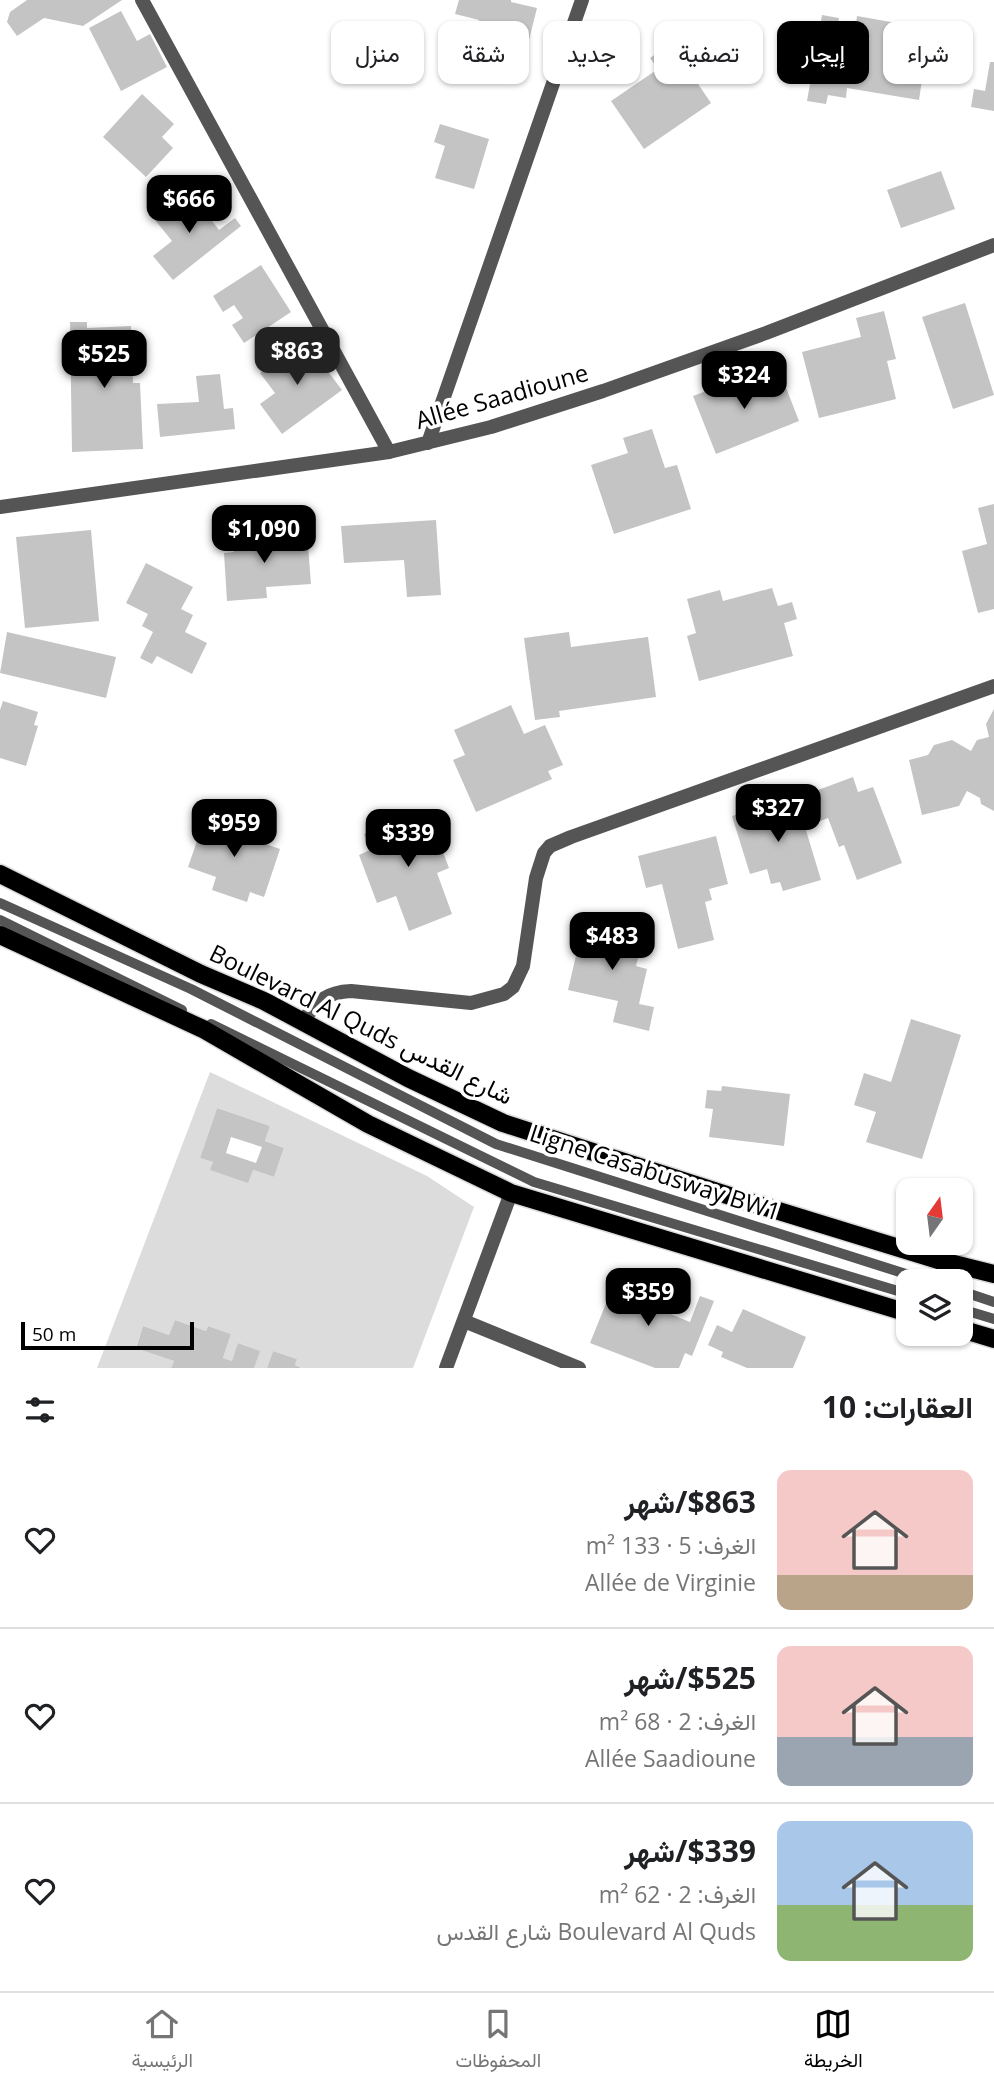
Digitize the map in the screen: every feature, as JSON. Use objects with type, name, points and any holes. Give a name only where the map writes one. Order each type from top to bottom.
[{"type":"main road","name":"Boulevard Al Quds شارع القدس","points":[[0,874],[201,974],[264,1000],[408,1078],[503,1123],[938,1260],[994,1274]]},
{"type":"main road","points":[[0,935],[202,1029],[368,1124],[511,1193],[896,1309]]},
{"type":"main road","points":[[973,1333],[994,1339]]},
{"type":"street","points":[[142,0],[389,452]]},
{"type":"street","points":[[428,443],[582,0]]},
{"type":"street","name":"Allée Saadioune","points":[[0,507],[389,452],[491,427],[615,387],[766,333],[994,245]]},
{"type":"street","points":[[304,1021],[318,1001],[339,991],[471,1003],[504,994],[513,987],[523,966],[536,878],[544,853],[550,846],[994,686]]},
{"type":"street","points":[[446,1368],[511,1193]]},
{"type":"street","points":[[464,1321],[579,1368]]},
{"type":"lane","name":"Ligne Casabusway BW1","points":[[0,904],[191,989],[496,1144],[896,1271]]},
{"type":"lane","name":"Ligne Casabusway BW1","points":[[0,920],[534,1182],[896,1290]]},
{"type":"lane","points":[[973,1295],[994,1301]]},
{"type":"lane","points":[[973,1313],[994,1319]]},
{"type":"shaded area","points":[[210,1072],[427,1176],[474,1207],[413,1368],[303,1368],[295,1365],[297,1359],[273,1351],[267,1368],[254,1368],[259,1351],[239,1343],[232,1361],[223,1358],[231,1334],[208,1326],[206,1331],[175,1320],[169,1335],[143,1326],[136,1347],[174,1361],[171,1368],[97,1368]],"holes":[[[217,1108],[270,1126],[265,1141],[284,1148],[274,1177],[253,1170],[211,1169],[213,1162],[200,1158]]]},
{"type":"building","points":[[27,0],[122,0],[83,26],[44,18],[17,36],[7,22],[10,12]]},
{"type":"building","points":[[459,0],[511,0],[537,8],[529,40],[529,21],[479,21],[455,14]]},
{"type":"building","points":[[121,11],[137,41],[150,34],[167,67],[121,91],[89,28]]},
{"type":"building","points":[[822,15],[839,18],[838,21],[821,21]]},
{"type":"building","points":[[857,16],[885,21],[883,21],[883,84],[921,84],[919,100],[847,88],[846,98],[828,95],[826,104],[807,101],[810,84],[869,84],[869,21],[856,21]]},
{"type":"building","points":[[990,62],[994,62],[994,111],[971,107],[974,89],[985,91]]},
{"type":"building","points":[[654,72],[654,84],[698,84],[711,103],[644,149],[611,101],[640,84]]},
{"type":"building","points":[[142,94],[174,124],[162,137],[173,148],[146,177],[103,137]]},
{"type":"building","points":[[440,124],[489,139],[474,189],[435,178],[445,146],[434,142]]},
{"type":"building","points":[[941,171],[955,209],[901,228],[887,190]]},
{"type":"building","points":[[190,192],[219,230],[235,218],[241,226],[173,280],[153,256],[172,241],[155,220]]},
{"type":"building","points":[[261,265],[291,312],[244,343],[232,325],[243,318],[234,305],[223,312],[213,296]]},
{"type":"building","points":[[965,303],[994,395],[953,409],[922,317]]},
{"type":"building","points":[[884,311],[896,359],[887,361],[896,399],[819,418],[802,352],[861,337],[856,318]]},
{"type":"building","points":[[70,322],[87,322],[87,328],[131,326],[133,383],[140,383],[143,449],[72,452]]},
{"type":"building","points":[[305,341],[342,390],[282,434],[260,404],[275,393],[260,373]]},
{"type":"building","points":[[761,370],[769,391],[785,385],[799,421],[716,454],[693,396]]},
{"type":"building","points":[[220,374],[224,409],[233,408],[235,429],[160,437],[157,404],[199,402],[196,376]]},
{"type":"building","points":[[652,429],[665,468],[677,465],[691,509],[614,534],[591,465],[628,453],[623,438]]},
{"type":"building","points":[[994,504],[994,609],[978,613],[962,551],[987,544],[978,508]]},
{"type":"building","points":[[436,520],[441,595],[407,597],[404,560],[344,563],[341,526]]},
{"type":"building","points":[[91,530],[99,621],[25,628],[16,537]]},
{"type":"building","points":[[290,530],[290,547],[308,545],[311,584],[266,587],[267,598],[227,601],[224,553],[234,552],[233,534]]},
{"type":"building","points":[[146,563],[193,587],[181,609],[193,615],[185,632],[207,643],[192,674],[157,656],[152,664],[140,658],[153,632],[142,626],[148,614],[126,603]]},
{"type":"building","points":[[772,588],[778,606],[792,602],[797,619],[784,623],[793,656],[699,681],[687,636],[696,633],[687,599],[720,590],[723,601]]},
{"type":"building","points":[[7,632],[116,657],[106,698],[0,673]]},
{"type":"building","points":[[569,632],[571,647],[648,637],[656,697],[559,711],[560,717],[535,720],[524,638]]},
{"type":"building","points":[[3,701],[38,712],[34,725],[38,726],[26,766],[0,758],[0,710]]},
{"type":"building","points":[[511,705],[524,734],[545,725],[563,765],[548,771],[552,779],[476,812],[453,760],[465,755],[454,730]]},
{"type":"building","points":[[994,709],[994,811],[981,804],[980,798],[967,791],[959,806],[922,815],[909,760],[928,755],[934,745],[952,740],[971,751],[977,740],[989,737],[986,724]]},
{"type":"building","points":[[853,777],[858,792],[873,787],[902,863],[857,880],[844,845],[839,847],[828,818],[813,824],[802,796]]},
{"type":"building","points":[[796,797],[821,880],[783,891],[780,882],[771,884],[767,869],[750,874],[732,816]]},
{"type":"building","points":[[427,810],[449,868],[437,873],[452,914],[409,931],[396,896],[377,903],[359,855],[370,850],[364,834]]},
{"type":"building","points":[[232,814],[247,819],[242,836],[280,849],[264,897],[250,892],[247,902],[212,890],[216,877],[188,867],[205,818],[228,826]]},
{"type":"building","points":[[716,836],[728,884],[709,889],[712,900],[705,902],[714,940],[678,949],[662,884],[646,888],[638,856]]},
{"type":"building","points":[[584,921],[644,935],[636,966],[647,969],[639,1004],[654,1007],[649,1031],[613,1022],[618,1001],[568,990]]},
{"type":"building","points":[[911,1019],[961,1035],[922,1159],[866,1142],[876,1112],[854,1105],[864,1073],[891,1082]]},
{"type":"building","points":[[722,1086],[790,1094],[784,1146],[709,1137],[713,1109],[705,1108],[707,1090],[721,1091]]},
{"type":"building","points":[[217,1108],[270,1126],[265,1141],[284,1148],[274,1177],[253,1170],[248,1183],[210,1170],[213,1162],[200,1158]],"holes":[[[231,1137],[262,1147],[256,1163],[226,1153]]]},
{"type":"building","points":[[615,1281],[672,1303],[668,1313],[690,1322],[700,1296],[714,1301],[692,1356],[685,1353],[679,1368],[655,1368],[590,1343]]},
{"type":"building","points":[[743,1309],[806,1337],[793,1368],[747,1368],[721,1357],[723,1352],[708,1345],[717,1325],[732,1332]]},
{"type":"building","points":[[175,1320],[206,1331],[208,1326],[231,1334],[223,1358],[232,1361],[238,1343],[260,1351],[254,1368],[171,1368],[174,1361],[136,1348],[143,1326],[169,1335]]},
{"type":"building","points":[[273,1351],[297,1359],[295,1365],[302,1368],[267,1368]]}]
